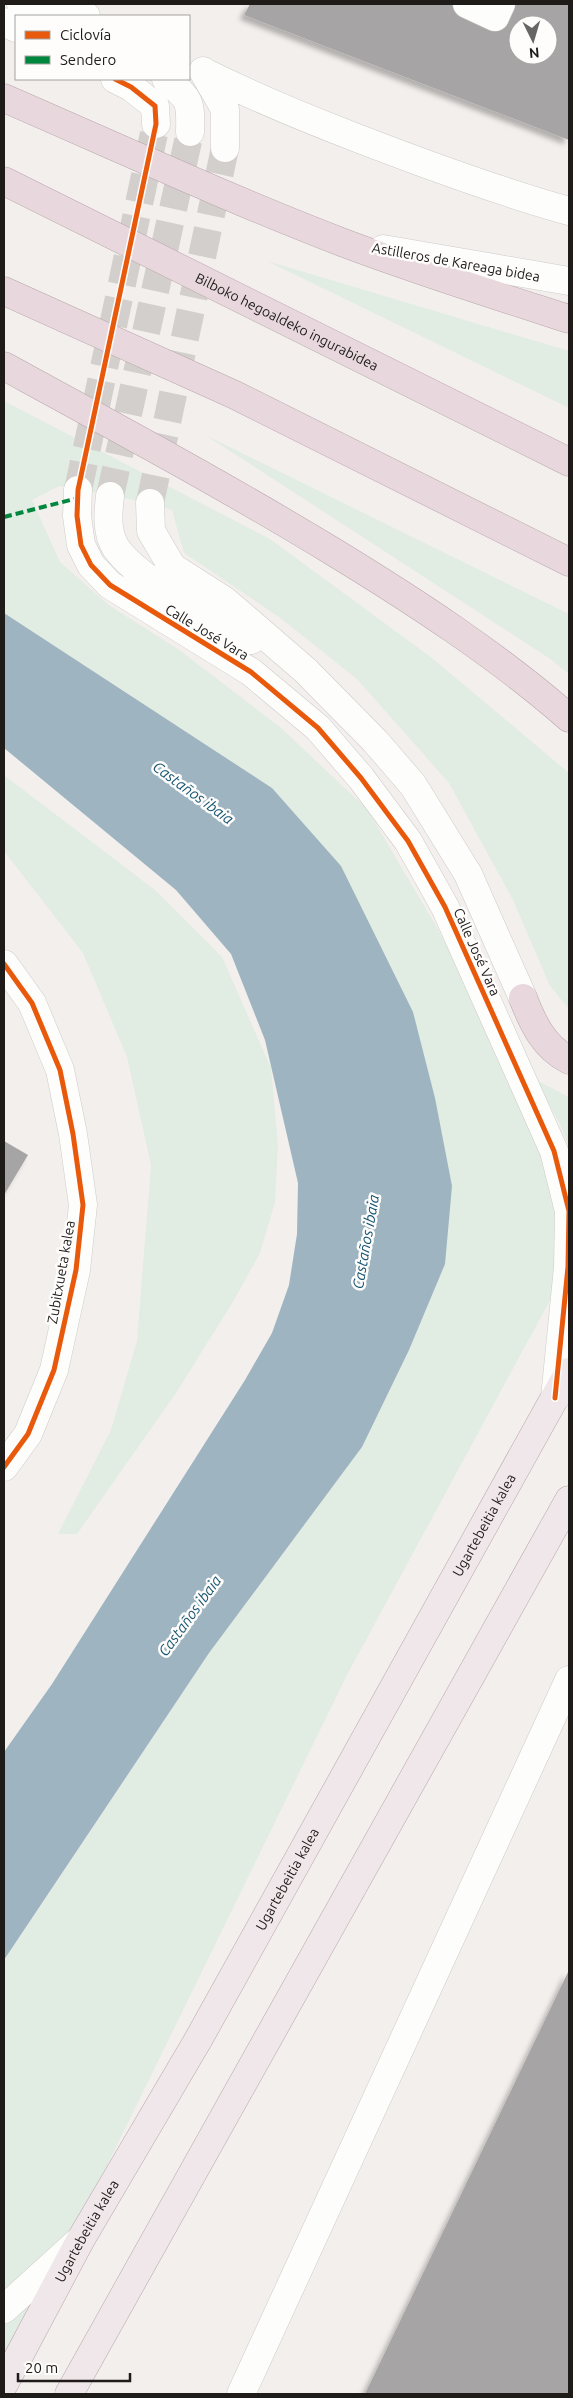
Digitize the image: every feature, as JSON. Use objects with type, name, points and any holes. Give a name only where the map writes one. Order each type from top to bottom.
[{"type":"highway","points":[[4,98],[212,189],[343,242],[458,284],[569,319]]},
{"type":"highway","name":"Bilboko hegoaldeko ingurabidea","points":[[4,181],[569,462]]},
{"type":"highway","points":[[4,291],[235,395],[569,562]]},
{"type":"highway","points":[[4,366],[282,521],[406,596],[537,690],[569,718]]},
{"type":"highway","points":[[523,998],[536,1029],[558,1054],[569,1060]]},
{"type":"main road","name":"Ugartebeitia kalea","points":[[4,2384],[81,2239],[198,2040],[569,1372]]},
{"type":"main road","points":[[69,2394],[561,1521],[569,1500]]},
{"type":"street","points":[[21,4],[44,15]]},
{"type":"street","points":[[57,4],[84,15]]},
{"type":"street","points":[[467,4],[494,17],[501,4]]},
{"type":"street","points":[[196,68],[225,109],[225,148]]},
{"type":"street","points":[[196,68],[252,96],[416,161],[514,196],[569,211]]},
{"type":"street","points":[[117,80],[131,87],[155,106],[156,124]]},
{"type":"street","points":[[167,80],[188,98],[191,113],[190,132]]},
{"type":"street","name":"Astilleros de Kareaga bidea","points":[[343,242],[569,281]]},
{"type":"street","name":"Calle José Vara","points":[[78,490],[77,516],[81,545],[90,564],[110,585],[250,672],[318,728],[361,778],[408,841],[445,907],[554,1151],[569,1211],[568,1267],[555,1398]]},
{"type":"street","name":"Calle José Vara","points":[[110,496],[109,529],[116,547],[132,564],[168,592],[306,670]]},
{"type":"street","name":"Calle José Vara","points":[[150,503],[150,531],[172,568],[225,601],[306,670],[375,741],[413,785],[468,874],[523,998]]},
{"type":"street","name":"Zubitxueta kalea","points":[[4,964],[32,1003],[60,1070],[73,1134],[83,1205],[76,1270],[54,1370],[28,1434],[4,1467]]},
{"type":"street","points":[[240,2394],[569,1680]]},
{"type":"street","points":[[4,2310],[81,2239]]},
{"type":"shaded area","points":[[267,261],[569,351],[569,408]]},
{"type":"shaded area","points":[[4,401],[270,539],[432,658],[569,773],[569,1009],[550,986],[513,900],[449,783],[357,679],[279,617],[184,553],[172,510],[150,503],[59,486],[32,500],[60,562],[110,606],[178,649],[281,728],[367,809],[436,926],[554,1151],[568,1267],[347,1675],[4,2376],[4,1961],[209,1653],[362,1447],[272,788],[4,613]]},
{"type":"shaded area","points":[[207,436],[569,614],[569,674],[549,658]]},
{"type":"shaded area","points":[[5,776],[155,890],[222,957],[271,1068],[278,1145],[275,1202],[260,1253],[234,1300],[176,1393],[77,1534],[58,1534],[111,1430],[137,1341],[151,1165],[127,1057],[83,953],[4,851]]},
{"type":"shaded area","points":[[536,1080],[569,1097],[569,1148],[560,1124]]},
{"type":"water","name":"Castaños ibaia","points":[[4,613],[272,788],[341,866],[413,1012],[435,1098],[452,1186],[445,1264],[409,1350],[362,1447],[209,1653],[4,1960],[4,1752],[52,1684],[245,1380],[272,1333],[289,1285],[297,1234],[298,1183],[265,1040],[231,954],[176,890],[4,748]]},
{"type":"building","points":[[250,4],[569,4],[569,140],[244,15]]},
{"type":"building","points":[[4,1141],[28,1155],[4,1195]]},
{"type":"building","points":[[569,1970],[569,2394],[365,2394]]},
{"type":"tunnel","points":[[78,490],[156,124]]},
{"type":"tunnel","points":[[110,496],[190,132]]},
{"type":"tunnel","points":[[150,503],[225,148]]},
{"type":"marked path","points":[[4,517],[78,498]]},
{"type":"cycle path","points":[[117,80],[131,87],[155,106],[156,124],[78,490],[77,516],[81,545],[91,565],[110,585],[251,672],[318,728],[361,778],[408,841],[445,907],[554,1151],[569,1211],[568,1267],[555,1398]]},
{"type":"cycle path","points":[[4,964],[32,1003],[60,1070],[73,1134],[83,1205],[76,1270],[54,1370],[28,1434],[4,1467]]}]
